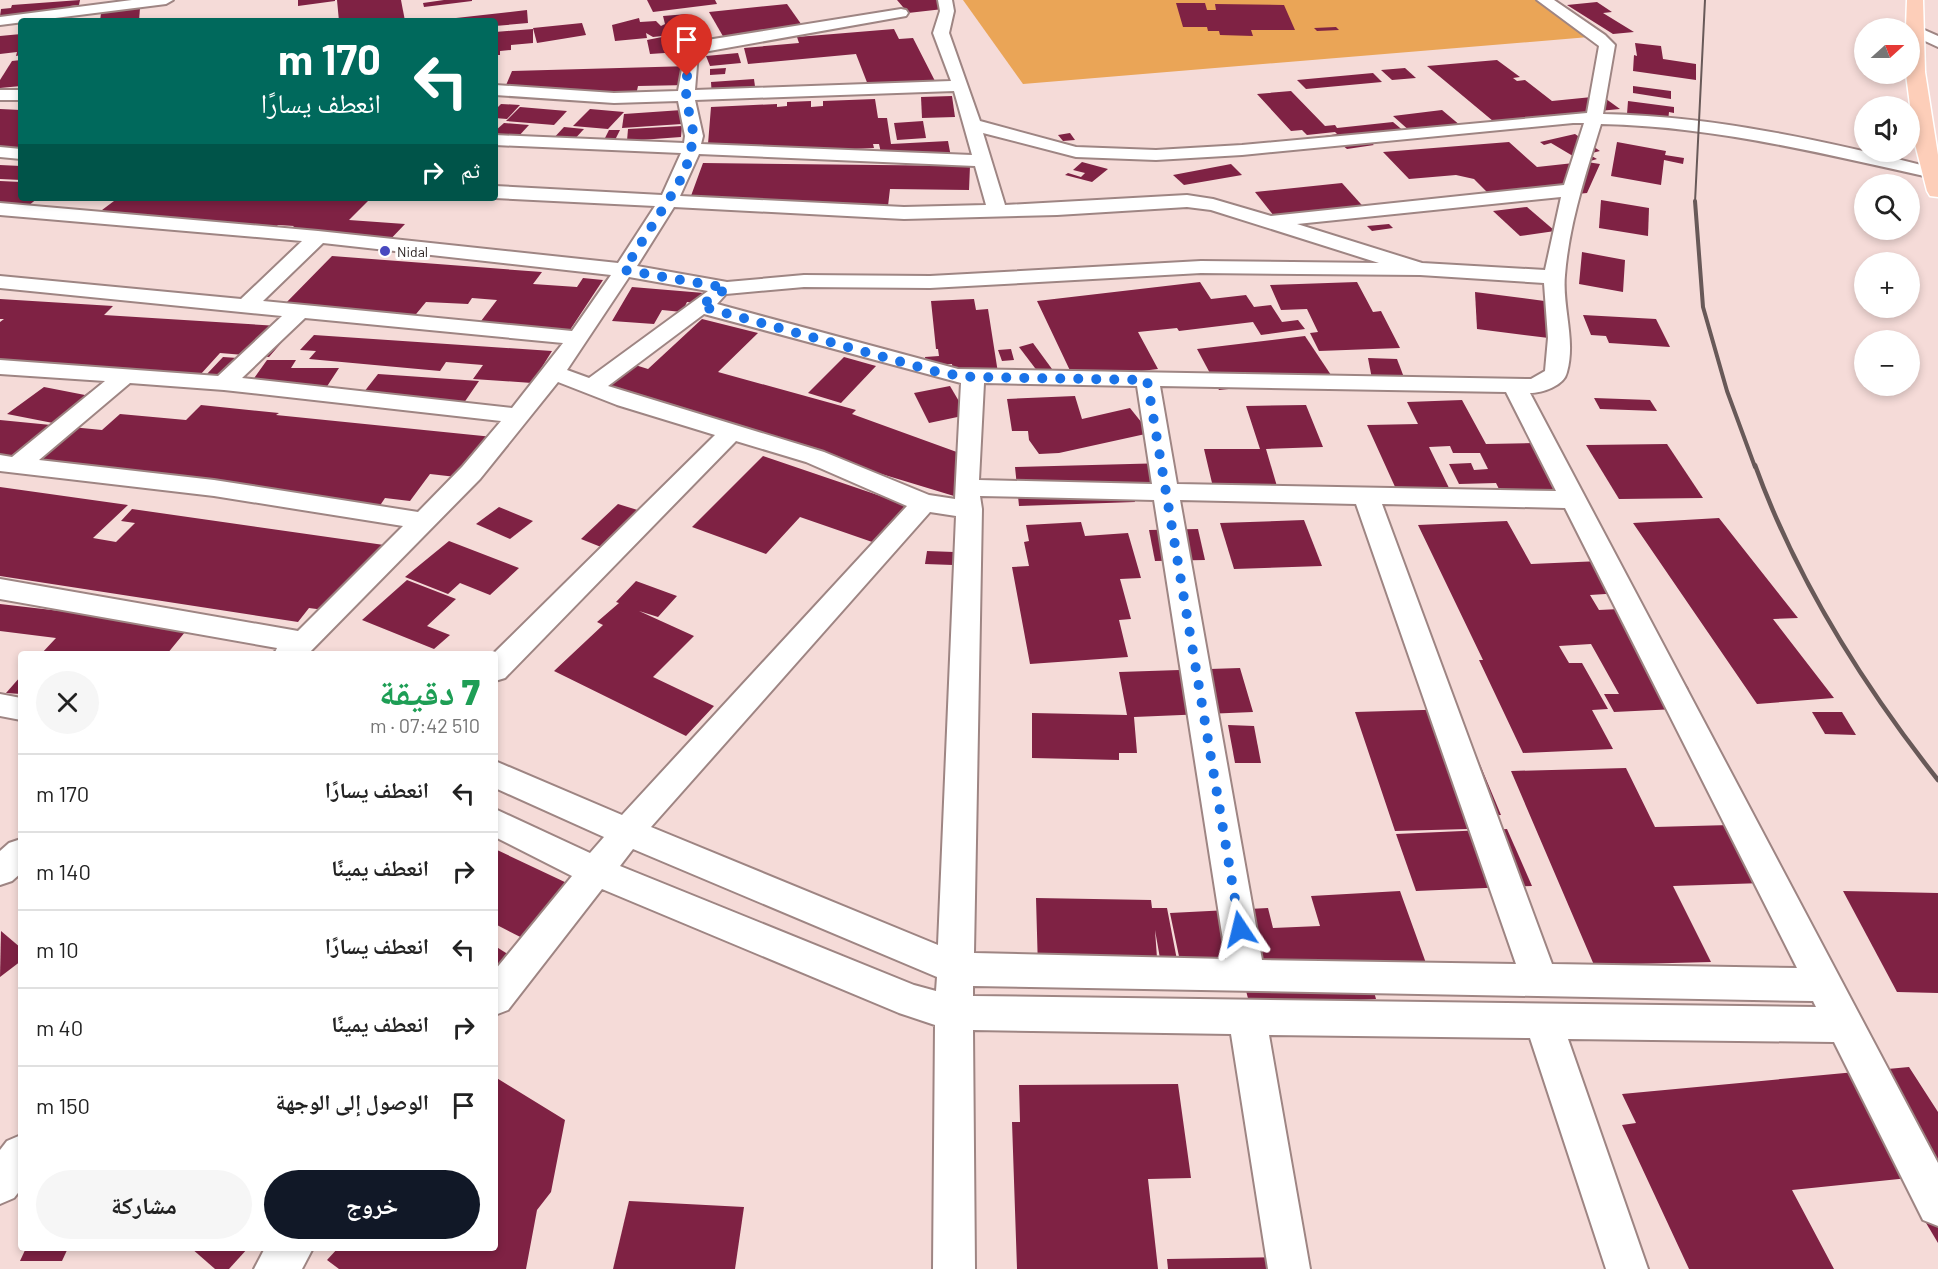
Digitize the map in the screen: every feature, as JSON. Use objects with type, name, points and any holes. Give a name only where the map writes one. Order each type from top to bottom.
[{"type":"main road","points":[[1914,18],[1915,0]]},
{"type":"main road","points":[[1918,84],[1921,124],[1936,182]]},
{"type":"street","points":[[0,589],[296,648],[471,473],[554,373],[624,270],[682,177],[694,136],[686,98],[688,55],[694,48],[905,16],[880,0]]},
{"type":"street","points":[[945,0],[947,11],[941,33],[974,125],[997,210]]},
{"type":"street","points":[[700,306],[941,373],[973,377],[1534,387],[1549,380],[1556,373],[1559,338],[1554,277],[1571,190],[1594,118],[1607,45],[1544,0]]},
{"type":"street","points":[[0,21],[85,5],[162,1],[157,18]]},
{"type":"street","points":[[926,26],[941,33]]},
{"type":"street","points":[[1920,33],[1938,42]]},
{"type":"street","points":[[498,90],[614,98],[686,98],[961,86]]},
{"type":"street","points":[[0,95],[18,95]]},
{"type":"street","points":[[974,125],[1076,152],[1156,155],[1242,150],[1573,118],[1594,118],[1699,127],[1817,148],[1936,182]]},
{"type":"street","points":[[498,140],[984,162]]},
{"type":"street","points":[[0,152],[18,154]]},
{"type":"street","points":[[1268,221],[1571,190]]},
{"type":"street","points":[[498,192],[904,213],[1187,201],[1214,205],[1420,269]]},
{"type":"street","points":[[70,215],[89,201]]},
{"type":"street","points":[[0,209],[318,237],[624,270],[727,288],[804,280],[930,282],[1201,267],[1420,269],[1554,277]]},
{"type":"street","points":[[246,306],[318,237]]},
{"type":"street","points":[[0,282],[576,338]]},
{"type":"street","points":[[590,388],[727,288]]},
{"type":"street","points":[[224,384],[300,311]]},
{"type":"street","points":[[0,367],[224,384],[516,416]]},
{"type":"street","points":[[554,373],[590,388],[815,457],[924,503],[1165,490],[1574,500]]},
{"type":"street","points":[[9,464],[125,376]]},
{"type":"street","points":[[954,1269],[954,1013],[973,377]]},
{"type":"street","points":[[1147,380],[1247,975]]},
{"type":"street","points":[[1515,387],[1938,1205]]},
{"type":"street","points":[[498,667],[732,432]]},
{"type":"street","points":[[9,464],[214,488],[423,521]]},
{"type":"street","points":[[1365,494],[1540,980]]},
{"type":"street","points":[[498,994],[627,832],[924,503]]},
{"type":"street","points":[[0,705],[18,708]]},
{"type":"street","points":[[498,775],[627,832],[955,968],[997,972],[1825,985]]},
{"type":"street","points":[[498,823],[597,872],[912,1001],[954,1013],[1846,1025]]},
{"type":"street","points":[[1247,1017],[1289,1269]]},
{"type":"street","points":[[1543,1021],[1627,1269]]},
{"type":"street","points":[[275,1269],[290,1251]]},
{"type":"shaded area","points":[[963,0],[1536,0],[1589,37],[1023,84]]},
{"type":"building","points":[[80,0],[79,5],[70,6],[69,10],[0,16],[1,9],[11,8],[12,5]]},
{"type":"building","points":[[298,0],[335,0],[335,1],[298,6]]},
{"type":"building","points":[[337,0],[401,0],[404,18],[339,18]]},
{"type":"building","points":[[444,0],[472,1],[424,7],[423,3]]},
{"type":"building","points":[[647,0],[715,0],[717,4],[653,12]]},
{"type":"building","points":[[897,0],[946,0],[952,8],[908,13]]},
{"type":"building","points":[[1597,2],[1612,12],[1603,13],[1634,32],[1613,34],[1567,5]]},
{"type":"building","points":[[1176,3],[1205,3],[1207,10],[1216,10],[1215,4],[1284,5],[1295,30],[1251,30],[1253,36],[1220,35],[1219,31],[1208,31],[1207,27],[1183,27]]},
{"type":"building","points":[[787,4],[806,31],[724,38],[709,12]]},
{"type":"building","points":[[140,8],[139,18],[100,18],[101,13]]},
{"type":"building","points":[[527,10],[528,23],[498,26],[498,18],[456,18]]},
{"type":"building","points":[[687,14],[688,18],[695,17],[701,24],[710,50],[650,54],[647,40],[672,35],[653,37],[646,33],[647,38],[615,41],[612,25],[639,18],[640,22],[656,21],[661,26],[665,24],[663,16]]},
{"type":"building","points":[[582,23],[586,35],[537,43],[533,28]]},
{"type":"building","points":[[1336,27],[1339,30],[1317,31],[1314,28]]},
{"type":"building","points":[[533,29],[533,43],[511,45],[511,50],[500,51],[498,55],[498,32]]},
{"type":"building","points":[[894,29],[899,39],[913,38],[935,81],[854,89],[868,85],[856,54],[748,64],[744,48],[799,43],[797,37]]},
{"type":"building","points":[[18,34],[18,56],[16,56],[17,52],[0,54],[0,36]]},
{"type":"building","points":[[1635,43],[1661,46],[1663,59],[1696,64],[1696,80],[1633,71],[1634,55],[1637,56]]},
{"type":"building","points":[[738,53],[741,63],[710,66],[706,56]]},
{"type":"building","points":[[18,60],[18,86],[0,88],[0,80],[12,61]]},
{"type":"building","points":[[1497,60],[1520,77],[1513,78],[1517,81],[1525,80],[1552,101],[1602,96],[1620,109],[1493,121],[1427,66]]},
{"type":"building","points":[[691,66],[688,85],[638,86],[635,100],[603,94],[501,97],[512,71]]},
{"type":"building","points":[[726,68],[725,74],[710,75],[710,69]]},
{"type":"building","points":[[1405,68],[1416,78],[1392,80],[1381,70]]},
{"type":"building","points":[[1373,73],[1382,82],[1306,89],[1297,80]]},
{"type":"building","points":[[754,79],[756,94],[712,97],[711,82]]},
{"type":"building","points":[[1633,86],[1671,91],[1671,99],[1633,93]]},
{"type":"building","points":[[1291,91],[1325,126],[1335,125],[1337,128],[1393,122],[1406,133],[1365,138],[1374,145],[1347,149],[1337,141],[1326,143],[1319,137],[1337,134],[1335,132],[1307,135],[1302,130],[1291,131],[1257,94]]},
{"type":"building","points":[[952,96],[955,117],[922,118],[921,97]]},
{"type":"building","points":[[875,99],[878,118],[887,118],[891,144],[948,141],[951,157],[881,153],[879,144],[873,144],[874,148],[720,156],[721,144],[708,144],[711,107],[777,104],[777,107],[787,106],[787,102],[811,101],[811,107],[823,106],[823,101]]},
{"type":"building","points":[[1628,101],[1674,107],[1674,113],[1669,112],[1668,121],[1627,114]]},
{"type":"building","points":[[501,104],[520,105],[507,119],[498,118],[498,107]]},
{"type":"building","points":[[520,107],[567,111],[554,125],[506,121]]},
{"type":"building","points":[[0,109],[18,110],[18,149],[0,147]]},
{"type":"building","points":[[590,109],[624,112],[608,129],[573,126]]},
{"type":"building","points":[[682,110],[682,124],[622,128],[624,114]]},
{"type":"building","points":[[1442,110],[1461,126],[1411,132],[1393,116]]},
{"type":"building","points":[[923,121],[926,138],[897,140],[894,123]]},
{"type":"building","points":[[504,123],[529,125],[517,138],[498,136],[498,128]]},
{"type":"building","points":[[682,126],[681,137],[627,141],[628,129]]},
{"type":"building","points":[[564,127],[584,129],[571,143],[551,141]]},
{"type":"building","points":[[609,130],[620,130],[614,142],[603,142]]},
{"type":"building","points":[[1070,133],[1075,140],[1063,141],[1058,135]]},
{"type":"building","points":[[1575,134],[1600,151],[1588,154],[1597,159],[1587,162],[1600,164],[1587,193],[1516,200],[1489,194],[1474,179],[1456,175],[1409,179],[1383,152],[1509,142],[1537,167],[1583,162],[1551,143],[1544,145],[1540,142]]},
{"type":"building","points":[[1617,142],[1666,151],[1665,155],[1684,158],[1683,164],[1664,160],[1661,185],[1611,176]]},
{"type":"building","points":[[1082,162],[1108,169],[1092,182],[1065,175],[1068,173],[1081,177],[1085,173],[1073,170]]},
{"type":"building","points":[[703,163],[970,166],[969,190],[890,189],[888,206],[688,204]]},
{"type":"building","points":[[1231,164],[1242,175],[1184,185],[1173,175]]},
{"type":"building","points":[[0,165],[18,166],[18,180],[0,179]]},
{"type":"building","points":[[0,181],[18,182],[18,201],[34,201],[28,206],[0,206]]},
{"type":"building","points":[[1342,183],[1369,213],[1274,216],[1255,192]]},
{"type":"building","points":[[1601,200],[1649,208],[1648,236],[1599,228]]},
{"type":"building","points":[[114,201],[368,201],[349,220],[405,224],[385,245],[282,238],[294,226],[278,225],[267,235],[94,216]]},
{"type":"building","points":[[1527,207],[1555,231],[1520,236],[1493,211]]},
{"type":"building","points":[[1389,224],[1393,228],[1372,231],[1367,226]]},
{"type":"building","points":[[1582,252],[1625,260],[1623,292],[1579,284]]},
{"type":"building","points":[[332,256],[542,272],[533,284],[577,287],[583,278],[603,280],[568,333],[478,325],[497,300],[472,298],[468,304],[426,302],[412,319],[281,308]]},
{"type":"building","points":[[1200,282],[1211,299],[1246,295],[1254,307],[1271,305],[1282,322],[1298,320],[1305,329],[1261,335],[1253,322],[1179,331],[1177,328],[1138,332],[1158,369],[1074,379],[1037,301]]},
{"type":"building","points":[[1357,282],[1373,312],[1381,311],[1400,348],[1319,351],[1310,333],[1318,332],[1307,309],[1281,310],[1270,285]]},
{"type":"building","points":[[632,287],[704,293],[698,303],[687,302],[682,312],[662,310],[654,324],[612,321]]},
{"type":"building","points":[[1475,292],[1552,302],[1557,339],[1477,329]]},
{"type":"building","points":[[0,299],[113,306],[104,315],[295,327],[269,357],[220,353],[200,375],[206,375],[223,357],[252,359],[229,384],[0,367],[0,322],[4,319],[0,319]]},
{"type":"building","points":[[974,299],[976,310],[988,309],[998,373],[953,375],[952,364],[926,365],[925,357],[939,356],[938,349],[936,349],[931,301]]},
{"type":"building","points":[[1583,315],[1656,319],[1670,347],[1609,343],[1606,336],[1591,335]]},
{"type":"building","points":[[702,319],[758,333],[718,372],[856,410],[852,414],[965,455],[954,496],[604,390],[632,364],[648,369]]},
{"type":"building","points":[[314,335],[552,351],[532,383],[473,379],[483,365],[446,362],[440,371],[309,359],[316,351],[300,350]]},
{"type":"building","points":[[1305,336],[1333,378],[1219,390],[1197,349]]},
{"type":"building","points":[[1033,343],[1052,369],[1038,372],[1019,347]]},
{"type":"building","points":[[1011,349],[1014,360],[1002,361],[998,350]]},
{"type":"building","points":[[844,357],[876,366],[841,403],[808,393]]},
{"type":"building","points":[[1368,358],[1397,359],[1405,380],[1372,379]]},
{"type":"building","points":[[267,360],[296,360],[291,368],[339,368],[324,391],[245,391]]},
{"type":"building","points":[[378,374],[479,381],[457,413],[353,406]]},
{"type":"building","points":[[950,386],[967,415],[929,423],[914,393]]},
{"type":"building","points":[[44,387],[85,395],[90,391],[104,394],[58,424],[7,414]]},
{"type":"building","points":[[1075,396],[1082,419],[1130,408],[1150,433],[1059,453],[1039,454],[1029,440],[1028,431],[1012,431],[1007,399]]},
{"type":"building","points":[[1594,398],[1650,400],[1657,411],[1600,409]]},
{"type":"building","points":[[1462,400],[1486,444],[1534,443],[1563,493],[1502,495],[1496,483],[1459,484],[1449,464],[1471,463],[1474,470],[1488,469],[1480,453],[1453,453],[1450,446],[1429,447],[1449,488],[1396,489],[1367,425],[1418,424],[1407,402]]},
{"type":"building","points":[[201,405],[493,437],[465,478],[430,474],[410,501],[385,498],[379,507],[0,457],[0,420],[102,430],[120,414],[186,420]]},
{"type":"building","points":[[1306,405],[1323,447],[1266,449],[1281,500],[1216,500],[1204,449],[1260,449],[1246,406]]},
{"type":"building","points":[[1667,444],[1703,498],[1619,499],[1586,445]]},
{"type":"building","points":[[763,456],[910,506],[878,544],[800,517],[766,554],[692,527]]},
{"type":"building","points":[[1168,463],[1161,497],[1134,498],[1135,502],[1019,506],[1015,467]]},
{"type":"building","points":[[0,487],[128,505],[93,538],[116,542],[135,523],[121,521],[132,509],[384,545],[332,611],[309,608],[298,622],[0,576]]},
{"type":"building","points":[[618,504],[644,512],[606,549],[581,539]]},
{"type":"building","points":[[499,507],[533,521],[510,539],[476,524]]},
{"type":"building","points":[[1719,518],[1798,618],[1773,619],[1834,698],[1757,704],[1633,523]]},
{"type":"building","points":[[1304,520],[1322,566],[1234,569],[1220,523]]},
{"type":"building","points":[[1507,521],[1531,564],[1601,561],[1621,593],[1590,595],[1599,610],[1639,608],[1689,689],[1685,689],[1697,708],[1614,712],[1604,694],[1619,694],[1591,644],[1559,646],[1569,663],[1582,663],[1608,709],[1592,710],[1613,749],[1523,753],[1479,660],[1483,660],[1418,525]]},
{"type":"building","points":[[1081,522],[1085,536],[1128,533],[1141,578],[1120,579],[1131,619],[1119,620],[1128,657],[1030,664],[1012,567],[1029,566],[1024,542],[1029,541],[1026,525]]},
{"type":"building","points":[[1198,529],[1205,560],[1155,561],[1149,530]]},
{"type":"building","points":[[449,541],[519,568],[490,595],[460,583],[448,594],[405,577]]},
{"type":"building","points":[[927,551],[954,552],[953,565],[925,564]]},
{"type":"building","points":[[407,580],[456,599],[427,626],[450,635],[434,649],[362,620]]},
{"type":"building","points":[[636,581],[677,596],[658,617],[639,611],[694,636],[653,677],[714,706],[686,736],[554,671],[603,625],[597,622],[619,603],[616,602]]},
{"type":"building","points":[[0,604],[190,626],[169,651],[44,651],[56,638],[0,631]]},
{"type":"building","points":[[1240,668],[1253,712],[1134,717],[1137,753],[1119,753],[1119,760],[1032,758],[1032,713],[1127,715],[1119,672]]},
{"type":"building","points":[[18,679],[18,694],[6,693]]},
{"type":"building","points":[[1457,709],[1501,815],[1463,816],[1468,829],[1395,831],[1355,712]]},
{"type":"building","points":[[1812,712],[1842,712],[1856,735],[1825,734]]},
{"type":"building","points":[[1228,725],[1254,726],[1261,763],[1235,763]]},
{"type":"building","points":[[1626,768],[1655,827],[1730,825],[1763,883],[1673,886],[1711,962],[1594,965],[1511,771]]},
{"type":"building","points":[[1507,829],[1532,886],[1416,891],[1396,834]]},
{"type":"building","points":[[498,850],[586,892],[542,948],[498,926]]},
{"type":"building","points":[[1400,891],[1431,977],[1371,981],[1376,999],[1250,1006],[1245,987],[1186,990],[1170,913],[1268,908],[1273,928],[1320,926],[1311,896]]},
{"type":"building","points":[[1843,891],[1938,893],[1938,993],[1897,992]]},
{"type":"building","points":[[1036,898],[1151,900],[1152,908],[1167,908],[1182,986],[1165,987],[1155,930],[1158,972],[1038,969]]},
{"type":"building","points":[[1,931],[18,945],[18,963],[0,977]]},
{"type":"building","points":[[498,948],[525,965],[498,996]]},
{"type":"building","points":[[1909,1067],[1938,1112],[1938,1175],[1792,1190],[1834,1269],[1689,1269],[1622,1125],[1636,1123],[1622,1094]]},
{"type":"building","points":[[498,1079],[565,1120],[551,1192],[537,1210],[526,1269],[339,1269],[327,1260],[335,1251],[498,1251]]},
{"type":"building","points":[[1178,1084],[1191,1178],[1148,1179],[1158,1269],[1017,1269],[1012,1122],[1020,1122],[1019,1085]]},
{"type":"building","points":[[1938,1193],[1938,1243],[1910,1196]]},
{"type":"building","points":[[629,1201],[744,1207],[735,1269],[613,1269]]},
{"type":"building","points":[[25,1251],[67,1251],[62,1261],[20,1261]]},
{"type":"building","points":[[194,1251],[245,1251],[229,1269],[215,1269]]},
{"type":"building","points":[[1290,1257],[1292,1269],[1168,1269],[1167,1259]]},
{"type":"railway","points":[[1695,201],[1705,0]]},
{"type":"railway","points":[[1695,201],[1703,307],[1727,391],[1755,467]]},
{"type":"railway","points":[[1755,465],[1791,550],[1834,630],[1883,707],[1938,780]]},
{"type":"place","name":"Nidal","points":[[385,251]]},
{"type":"route","points":[[687,76],[686,98],[694,136],[688,162],[678,185],[624,270],[727,288],[700,306],[941,373],[973,377],[1034,376],[1147,380],[1240,929]]}]
